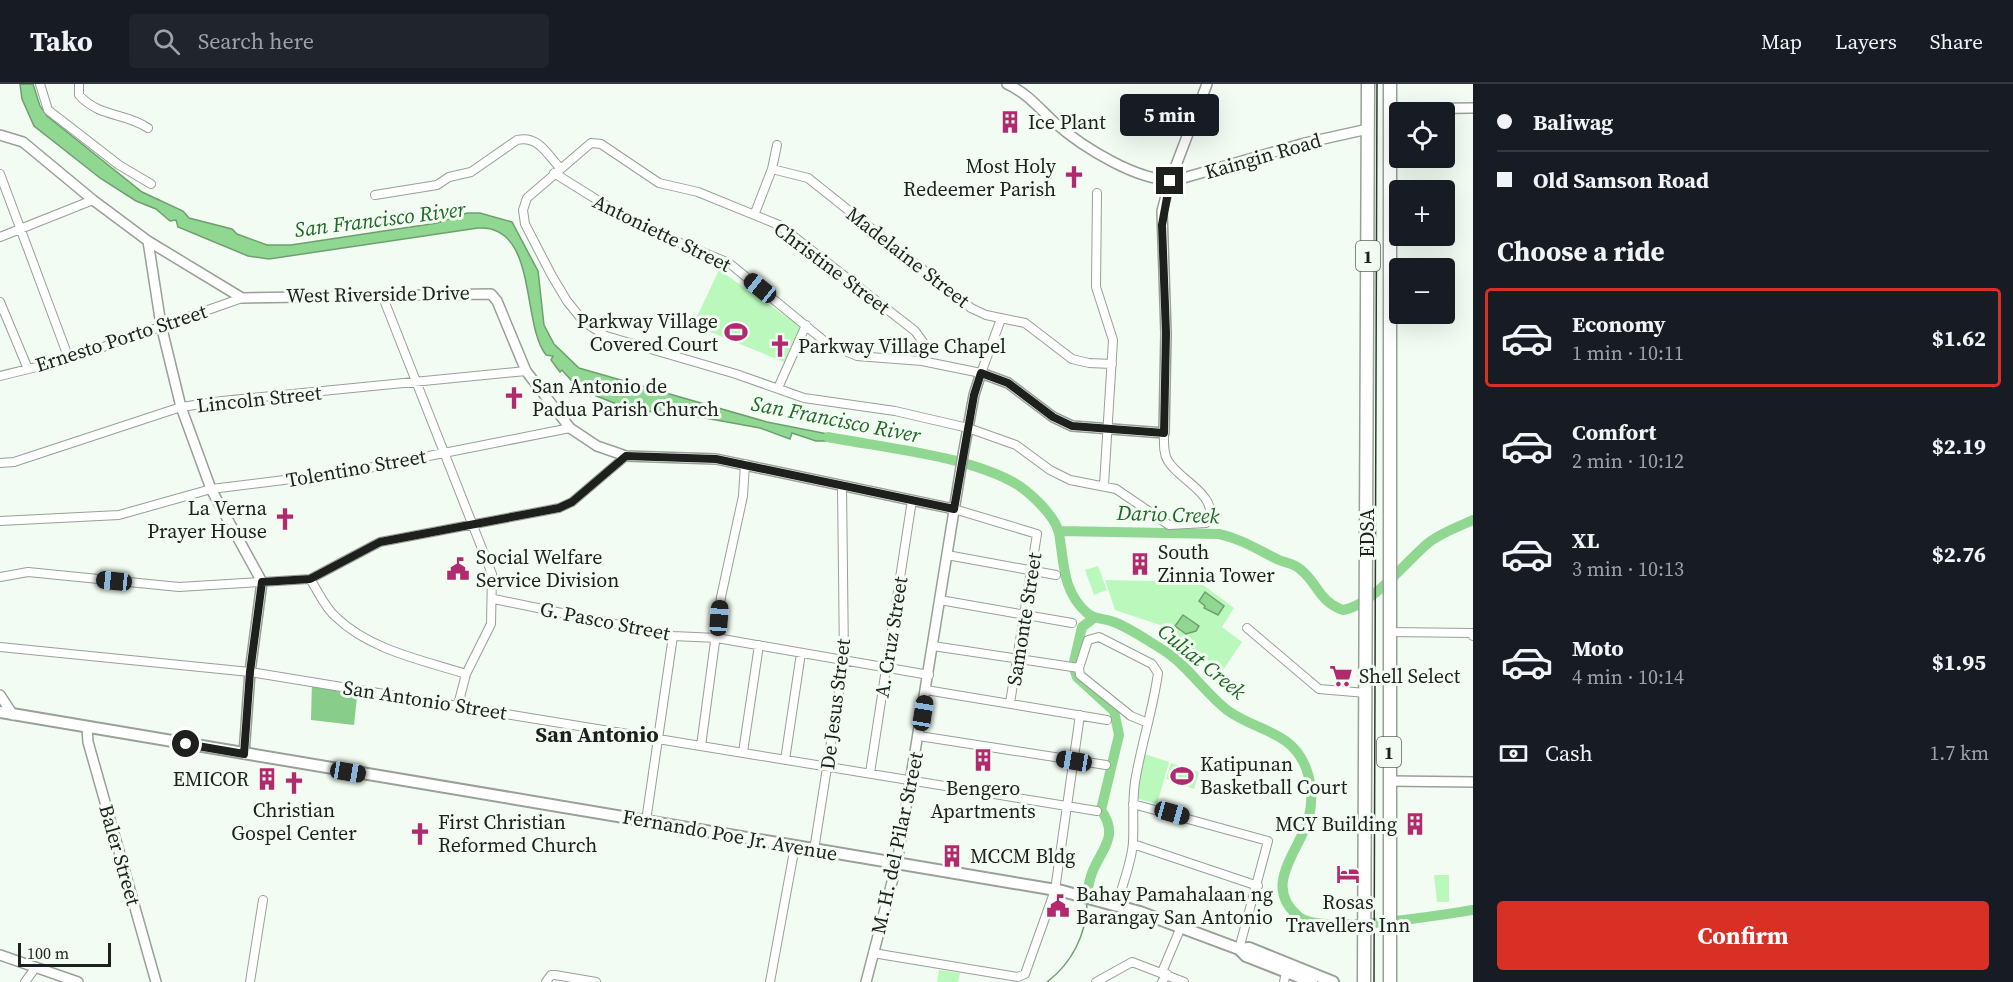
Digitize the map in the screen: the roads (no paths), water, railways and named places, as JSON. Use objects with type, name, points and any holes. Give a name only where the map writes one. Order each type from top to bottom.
[{"type":"highway","name":"EDSA","points":[[1364,976],[1368,84]]},
{"type":"highway","name":"EDSA","points":[[1389,102],[1390,84]]},
{"type":"highway","name":"EDSA","points":[[1389,168],[1389,943],[1391,979]]},
{"type":"highway","points":[[1368,448],[1379,452],[1389,449]]},
{"type":"highway","points":[[1368,467],[1377,462],[1389,465]]},
{"type":"main road","name":"Fernando Poe Jr. Avenue","points":[[0,712],[1055,890],[1117,905],[1181,927],[1239,950],[1285,977],[1312,982]]},
{"type":"main road","name":"Fernando Poe Jr. Avenue","points":[[1239,950],[1249,948],[1334,982]]},
{"type":"main road","points":[[1359,982],[1364,976]]},
{"type":"street","points":[[40,84],[48,110],[119,165],[150,184]]},
{"type":"street","points":[[79,84],[79,95],[98,111],[130,119],[148,128]]},
{"type":"street","name":"Kaingin Road","points":[[1007,84],[1022,87],[1078,141],[1141,174],[1170,181],[1368,129]]},
{"type":"street","points":[[557,170],[527,198],[523,210],[525,224],[567,302],[585,322],[606,336],[821,402],[896,411],[968,428],[1016,445],[1050,470],[1070,480],[1087,485],[1104,485],[1126,494],[1169,525],[1201,524],[1210,520],[1210,509],[1197,488],[1167,459],[1164,433],[1166,333],[1162,225],[1170,181],[1208,84]]},
{"type":"street","points":[[1455,108],[1473,108]]},
{"type":"street","points":[[0,135],[23,142],[44,157],[93,200],[148,240],[242,298]]},
{"type":"street","name":"Antoniette Street","points":[[375,195],[437,185],[449,177],[471,172],[517,140],[525,138],[536,141],[557,170],[639,226],[729,263],[828,344],[857,356],[922,361],[958,366],[981,373],[1008,383],[1061,422],[1082,429],[1164,433]]},
{"type":"street","name":"Christine Street","points":[[557,170],[591,143],[601,144],[659,183],[698,192],[755,213],[796,236],[915,331],[923,342],[922,361]]},
{"type":"street","points":[[755,213],[772,169],[777,145]]},
{"type":"street","name":"Madelaine Street","points":[[772,169],[808,178],[895,246],[945,290],[971,308],[1000,319],[1025,322],[1072,358],[1089,363],[1112,364]]},
{"type":"street","points":[[0,174],[69,359]]},
{"type":"street","points":[[1097,193],[1096,287],[1110,325],[1112,364],[1104,485]]},
{"type":"street","points":[[0,237],[93,200]]},
{"type":"street","points":[[148,240],[161,325],[181,407],[211,489],[262,582],[250,672],[244,754]]},
{"type":"street","name":"West Riverside Drive","points":[[242,298],[491,294],[497,301],[526,371],[570,428],[597,446],[626,456],[705,458],[745,464],[954,509],[1037,534]]},
{"type":"street","points":[[382,296],[492,574],[494,599],[491,624],[466,674],[458,705]]},
{"type":"street","name":"Ernesto Porto Street","points":[[0,376],[69,359],[242,298]]},
{"type":"street","points":[[0,302],[28,369]]},
{"type":"street","points":[[981,373],[1000,319]]},
{"type":"street","points":[[777,388],[806,325]]},
{"type":"street","name":"Lincoln Street","points":[[0,463],[14,462],[181,407],[222,400],[526,371]]},
{"type":"street","name":"M. H. del Pilar Street","points":[[866,982],[897,862],[929,675],[960,470],[974,395],[981,373]]},
{"type":"street","name":"Tolentino Street","points":[[0,520],[119,514],[211,489],[348,472],[570,428]]},
{"type":"street","points":[[0,577],[28,572],[179,587],[310,579],[380,542],[474,526],[559,508],[572,502],[626,456]]},
{"type":"street","points":[[701,746],[721,597],[743,496],[745,464]]},
{"type":"street","name":"De Jesus Street","points":[[814,850],[844,660],[842,485]]},
{"type":"street","name":"A. Cruz Street","points":[[870,774],[912,500]]},
{"type":"street","name":"Samonte Street","points":[[1011,703],[1037,534]]},
{"type":"street","points":[[947,555],[1056,575]]},
{"type":"street","points":[[310,579],[336,618],[363,636],[395,652],[466,674]]},
{"type":"street","name":"G. Pasco Street","points":[[494,599],[673,636],[717,638],[929,675]]},
{"type":"street","points":[[940,600],[1072,623]]},
{"type":"street","points":[[1247,628],[1319,689],[1366,693]]},
{"type":"street","points":[[1389,632],[1473,634]]},
{"type":"street","points":[[646,821],[673,636]]},
{"type":"street","points":[[1074,668],[1084,647],[1093,637],[1099,637],[1152,664],[1158,673],[1135,781],[1133,844],[1117,905]]},
{"type":"street","points":[[743,752],[759,645]]},
{"type":"street","points":[[933,646],[1074,668],[1083,679],[1131,716],[1148,723]]},
{"type":"street","name":"San Antonio Street","points":[[0,647],[250,672],[1097,811]]},
{"type":"street","points":[[785,760],[801,653]]},
{"type":"street","points":[[926,690],[1107,720]]},
{"type":"street","points":[[0,695],[13,715]]},
{"type":"street","points":[[873,953],[1022,977],[1027,971],[1055,890],[1080,715]]},
{"type":"street","name":"Baler Street","points":[[87,728],[88,742],[156,982]]},
{"type":"street","points":[[919,736],[1106,765]]},
{"type":"street","points":[[1389,781],[1473,782]]},
{"type":"street","points":[[1133,804],[1268,840],[1258,886],[1239,950]]},
{"type":"street","points":[[1133,844],[1258,886]]},
{"type":"street","points":[[770,982],[795,846]]},
{"type":"street","points":[[250,982],[263,900]]},
{"type":"street","points":[[1162,982],[1181,927]]},
{"type":"street","points":[[0,955],[78,982]]},
{"type":"street","points":[[1095,982],[1132,962],[1184,982]]},
{"type":"street","points":[[25,982],[36,967]]},
{"type":"street","points":[[546,982],[555,975],[596,982]]},
{"type":"waterway","name":"Culiat Creek","points":[[828,437],[946,459],[991,472],[1011,481],[1040,503],[1052,518],[1059,533],[1068,586],[1087,613],[1093,617],[1120,624],[1160,648],[1178,661],[1227,710],[1292,746],[1306,768],[1311,794],[1308,820],[1286,868],[1283,881],[1283,893],[1288,905],[1298,916],[1311,922],[1355,924],[1473,910]]},
{"type":"waterway","name":"Dario Creek","points":[[1059,531],[1227,536],[1298,567],[1328,602],[1343,610],[1365,601],[1432,540],[1473,520]]},
{"type":"waterway","name":"San Francisco River","points":[[1086,897],[1092,873],[1109,835],[1109,828],[1101,810],[1119,735],[1114,711],[1077,677],[1073,666],[1082,627],[1094,618]]},
{"type":"waterway","name":"San Francisco River","points":[[1047,982],[1064,966],[1076,948],[1084,927],[1087,904]]},
{"type":"tram line","points":[[1374,982],[1377,84]]},
{"type":"place","name":"Ice Plant","points":[[1010,122]]},
{"type":"place","name":"Most Holy Redeemer Parish","points":[[1074,177]]},
{"type":"place","name":"Parkway Village Covered Court","points":[[736,332]]},
{"type":"place","name":"Parkway Village Chapel","points":[[780,346]]},
{"type":"place","name":"San Antonio de Padua Parish Church","points":[[514,398]]},
{"type":"place","name":"La Verna Prayer House","points":[[285,519]]},
{"type":"place","name":"South Zinnia Tower","points":[[1140,564]]},
{"type":"place","name":"Social Welfare Service Division","points":[[458,569]]},
{"type":"place","name":"Shell Select","points":[[1341,676]]},
{"type":"place","name":"Bengero Apartments","points":[[983,760]]},
{"type":"place","name":"Katipunan Basketball Court","points":[[1182,776]]},
{"type":"place","name":"EMICOR","points":[[267,779]]},
{"type":"place","name":"Christian Gospel Center","points":[[294,783]]},
{"type":"place","name":"MCY Building","points":[[1415,824]]},
{"type":"place","name":"First Christian Reformed Church","points":[[420,834]]},
{"type":"place","name":"MCCM Bldg","points":[[952,856]]},
{"type":"place","name":"Rosas Travellers Inn","points":[[1348,874]]},
{"type":"place","name":"Bahay Pamahalaan ng Barangay San Antonio","points":[[1058,906]]},
{"type":"district","name":"San Antonio","points":[[597,734]]}]
